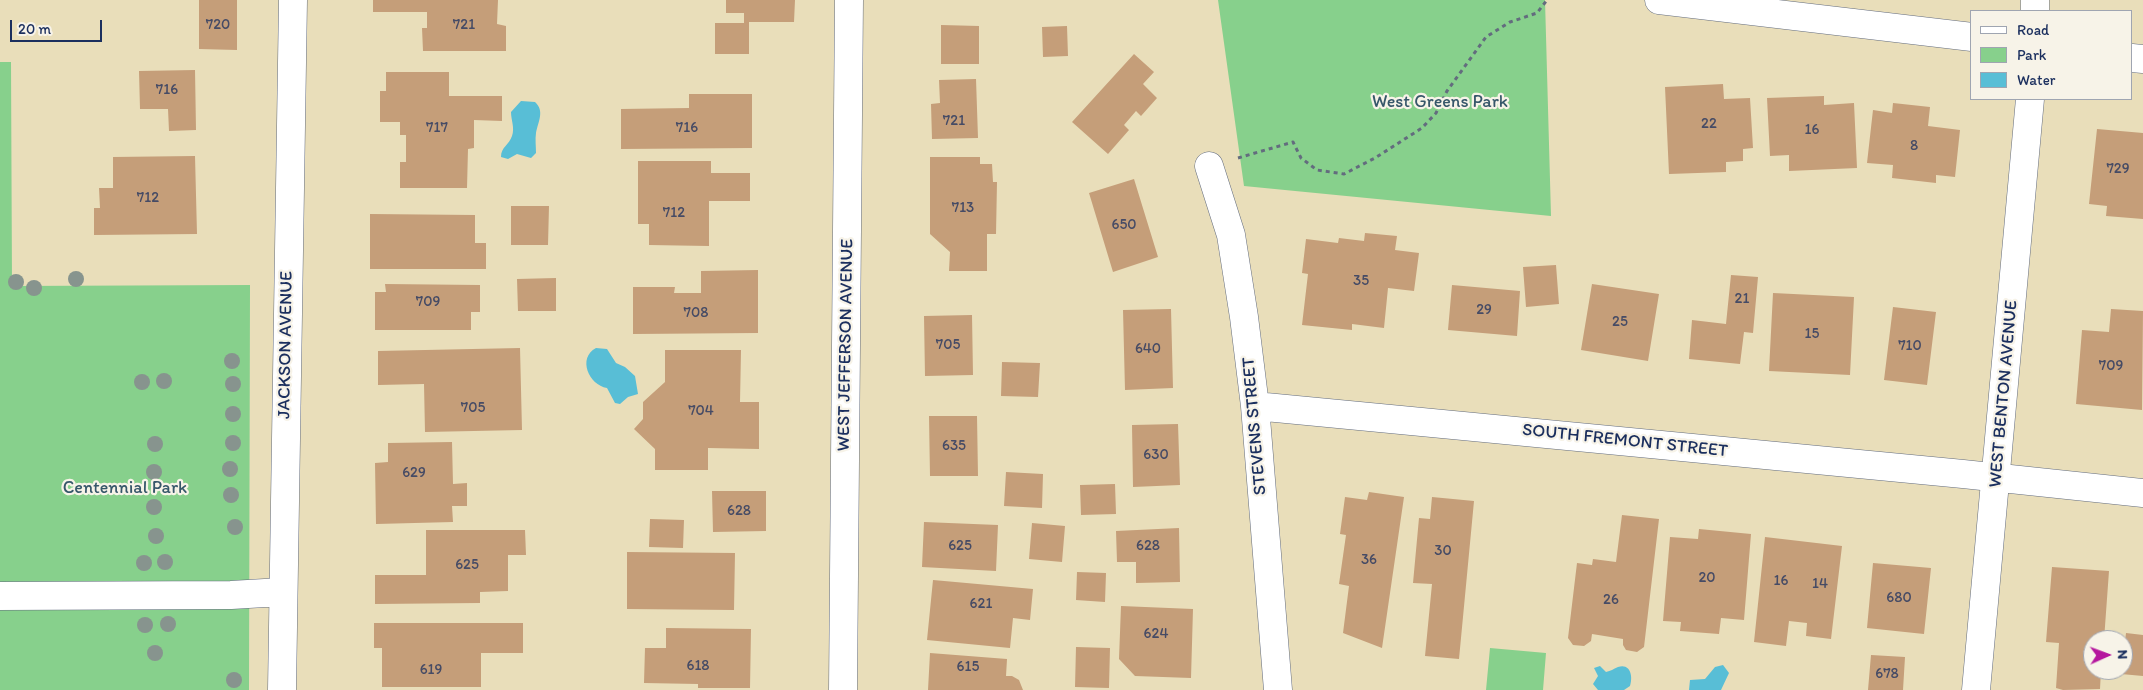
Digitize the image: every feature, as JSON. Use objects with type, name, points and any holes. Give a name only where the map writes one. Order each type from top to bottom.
[{"type":"street","name":"JACKSON AVENUE","points":[[282,690],[282,592],[293,0]]},
{"type":"street","name":"WEST JEFFERSON AVENUE","points":[[843,690],[849,0]]},
{"type":"street","points":[[1659,0],[1970,37]]},
{"type":"street","name":"WEST BENTON AVENUE","points":[[1976,690],[2030,100]]},
{"type":"street","name":"STEVENS STREET","points":[[1209,166],[1231,235],[1244,317],[1255,406],[1278,690]]},
{"type":"street","name":"SOUTH FREMONT STREET","points":[[1255,406],[2143,493]]},
{"type":"street","points":[[0,596],[241,595],[282,592]]},
{"type":"path","points":[[1238,158],[1293,142],[1301,158],[1317,170],[1344,174],[1375,158],[1422,128],[1436,113],[1448,91],[1486,37],[1510,22],[1537,13],[1548,0]]},
{"type":"green space","name":"West Greens Park","points":[[1218,0],[1545,0],[1551,216],[1244,186]]},
{"type":"green space","name":"Centennial Park","points":[[0,62],[11,62],[12,286],[250,285],[249,690],[0,690]]},
{"type":"green space","points":[[1490,648],[1546,653],[1543,690],[1486,690]]},
{"type":"water","points":[[521,101],[535,102],[540,109],[536,135],[536,153],[531,158],[517,154],[508,159],[501,157],[502,151],[513,133],[511,112]]},
{"type":"water","points":[[596,348],[607,349],[616,363],[625,367],[635,376],[638,394],[628,397],[620,404],[615,403],[607,388],[595,382],[586,364],[590,352]]},
{"type":"water","points":[[1723,665],[1729,673],[1721,690],[1689,690],[1690,680],[1705,679],[1715,667]]},
{"type":"water","points":[[1600,666],[1606,672],[1622,666],[1626,667],[1631,675],[1630,686],[1624,690],[1598,690],[1593,684],[1598,676],[1594,668]]},
{"type":"building","points":[[199,0],[237,0],[237,50],[199,49]]},
{"type":"building","points":[[373,0],[498,0],[497,24],[506,26],[506,51],[423,51],[422,28],[427,28],[427,12],[373,12]]},
{"type":"building","points":[[726,0],[795,0],[794,22],[749,22],[749,54],[715,54],[715,23],[744,23],[744,13],[726,13]]},
{"type":"building","points":[[941,25],[979,26],[979,64],[941,64]]},
{"type":"building","points":[[1067,26],[1068,56],[1043,57],[1042,27]]},
{"type":"building","points":[[1134,54],[1154,72],[1143,84],[1157,98],[1141,116],[1136,111],[1124,125],[1129,130],[1108,154],[1072,122]]},
{"type":"building","points":[[195,70],[196,130],[169,131],[168,109],[140,109],[139,71]]},
{"type":"building","points":[[386,72],[449,72],[449,96],[502,96],[502,121],[474,120],[474,148],[468,149],[467,188],[400,188],[400,162],[406,162],[406,135],[400,135],[400,122],[380,122],[380,91],[386,91]]},
{"type":"building","points":[[976,79],[978,138],[932,139],[931,104],[940,103],[939,80]]},
{"type":"building","points":[[1723,84],[1724,99],[1750,98],[1753,148],[1743,149],[1743,161],[1726,162],[1726,172],[1669,174],[1665,87]]},
{"type":"building","points":[[689,94],[752,94],[752,148],[621,149],[621,109],[689,108]]},
{"type":"building","points":[[1824,96],[1824,105],[1854,103],[1857,168],[1789,171],[1789,155],[1770,156],[1767,98]]},
{"type":"building","points":[[1893,103],[1930,107],[1928,126],[1960,130],[1955,177],[1936,175],[1936,183],[1892,178],[1893,165],[1867,163],[1873,110],[1892,113]]},
{"type":"building","points":[[2097,129],[2143,133],[2143,219],[2106,216],[2107,206],[2089,204]]},
{"type":"building","points":[[195,156],[197,234],[94,235],[94,208],[100,208],[99,188],[113,188],[113,157]]},
{"type":"building","points":[[930,157],[980,157],[980,164],[992,164],[993,182],[997,182],[996,234],[987,234],[987,271],[949,271],[950,252],[930,234]]},
{"type":"building","points":[[638,161],[711,161],[711,173],[750,173],[750,201],[709,201],[709,246],[649,245],[649,224],[638,224]]},
{"type":"building","points":[[1134,179],[1158,257],[1113,272],[1089,193]]},
{"type":"building","points":[[511,206],[549,206],[548,245],[511,245]]},
{"type":"building","points":[[370,214],[475,215],[475,243],[486,243],[486,269],[370,269]]},
{"type":"building","points":[[1365,233],[1397,236],[1395,250],[1419,253],[1414,291],[1388,288],[1384,328],[1352,324],[1352,330],[1302,325],[1308,274],[1302,273],[1306,239],[1338,243],[1339,238],[1364,241]]},
{"type":"building","points":[[1556,265],[1559,304],[1526,307],[1523,267]]},
{"type":"building","points":[[758,270],[758,333],[633,334],[633,287],[675,287],[674,293],[701,293],[701,271]]},
{"type":"building","points":[[1731,275],[1758,277],[1753,333],[1744,332],[1740,364],[1689,359],[1692,320],[1726,324]]},
{"type":"building","points":[[556,278],[556,311],[518,311],[517,279]]},
{"type":"building","points":[[385,284],[480,285],[480,312],[471,312],[471,330],[375,330],[375,292],[386,292]]},
{"type":"building","points":[[1592,284],[1659,294],[1648,361],[1581,350]]},
{"type":"building","points":[[1452,285],[1520,291],[1517,336],[1448,330]]},
{"type":"building","points":[[1773,293],[1854,297],[1850,375],[1769,371]]},
{"type":"building","points":[[1893,307],[1936,312],[1927,385],[1884,380]]},
{"type":"building","points":[[1171,309],[1173,388],[1125,390],[1123,310]]},
{"type":"building","points":[[2111,309],[2143,311],[2142,410],[2076,404],[2082,330],[2109,332]]},
{"type":"building","points":[[972,315],[973,375],[925,376],[924,316]]},
{"type":"building","points":[[520,348],[522,430],[425,432],[424,384],[378,385],[378,351]]},
{"type":"building","points":[[665,350],[741,350],[740,402],[759,402],[759,449],[708,448],[708,470],[655,470],[655,449],[634,429],[643,419],[643,402],[665,382]]},
{"type":"building","points":[[1002,362],[1040,363],[1038,397],[1001,396]]},
{"type":"building","points":[[929,416],[977,416],[978,476],[930,476]]},
{"type":"building","points":[[1178,424],[1180,485],[1133,487],[1132,425]]},
{"type":"building","points":[[452,442],[453,484],[467,483],[467,506],[452,506],[453,522],[376,524],[375,463],[388,462],[388,443]]},
{"type":"building","points":[[1006,472],[1043,474],[1042,508],[1004,506]]},
{"type":"building","points":[[1115,484],[1116,514],[1081,515],[1080,485]]},
{"type":"building","points":[[712,491],[766,491],[766,531],[713,532]]},
{"type":"building","points":[[1369,492],[1404,497],[1382,648],[1343,633],[1349,586],[1339,584],[1346,535],[1340,534],[1345,497],[1367,500]]},
{"type":"building","points":[[1432,497],[1474,501],[1459,659],[1425,656],[1432,584],[1413,583],[1419,518],[1430,519]]},
{"type":"building","points":[[1622,515],[1659,519],[1644,647],[1637,652],[1626,650],[1623,645],[1623,639],[1592,634],[1591,641],[1584,646],[1573,645],[1568,638],[1577,563],[1592,565],[1593,559],[1616,562]]},
{"type":"building","points":[[650,519],[684,520],[683,548],[649,547]]},
{"type":"building","points":[[924,522],[998,525],[996,571],[922,567]]},
{"type":"building","points":[[1032,523],[1065,526],[1062,562],[1029,559]]},
{"type":"building","points":[[1179,528],[1180,582],[1136,583],[1136,562],[1117,562],[1116,531]]},
{"type":"building","points":[[1699,529],[1751,534],[1744,620],[1721,618],[1719,634],[1680,631],[1681,622],[1663,621],[1670,537],[1698,539]]},
{"type":"building","points":[[426,530],[525,530],[526,555],[508,555],[508,591],[480,592],[480,603],[375,604],[375,575],[426,575]]},
{"type":"building","points":[[1765,537],[1842,546],[1831,639],[1806,636],[1807,623],[1789,621],[1786,646],[1754,642]]},
{"type":"building","points":[[627,552],[735,553],[734,610],[627,609]]},
{"type":"building","points":[[1873,563],[1931,568],[1924,634],[1867,628]]},
{"type":"building","points":[[2052,567],[2109,571],[2105,630],[2083,630],[2083,680],[2100,680],[2100,689],[2063,690],[2056,688],[2059,643],[2046,642]]},
{"type":"building","points":[[1077,572],[1106,573],[1105,602],[1076,600]]},
{"type":"building","points":[[933,580],[1033,589],[1030,620],[1013,618],[1010,648],[927,640]]},
{"type":"building","points":[[1121,606],[1193,609],[1191,678],[1135,676],[1119,659]]},
{"type":"building","points":[[374,623],[523,623],[523,653],[481,653],[481,687],[382,687],[382,648],[374,648]]},
{"type":"building","points":[[666,628],[751,629],[750,688],[698,688],[698,684],[644,683],[645,648],[666,648]]},
{"type":"building","points":[[2133,634],[2143,635],[2143,676],[2133,675]]},
{"type":"building","points":[[1076,647],[1110,648],[1109,688],[1075,687]]},
{"type":"building","points":[[930,653],[1007,659],[1006,676],[1012,676],[1019,680],[1023,690],[928,690]]},
{"type":"building","points":[[1871,655],[1905,657],[1903,690],[1868,690]]}]
